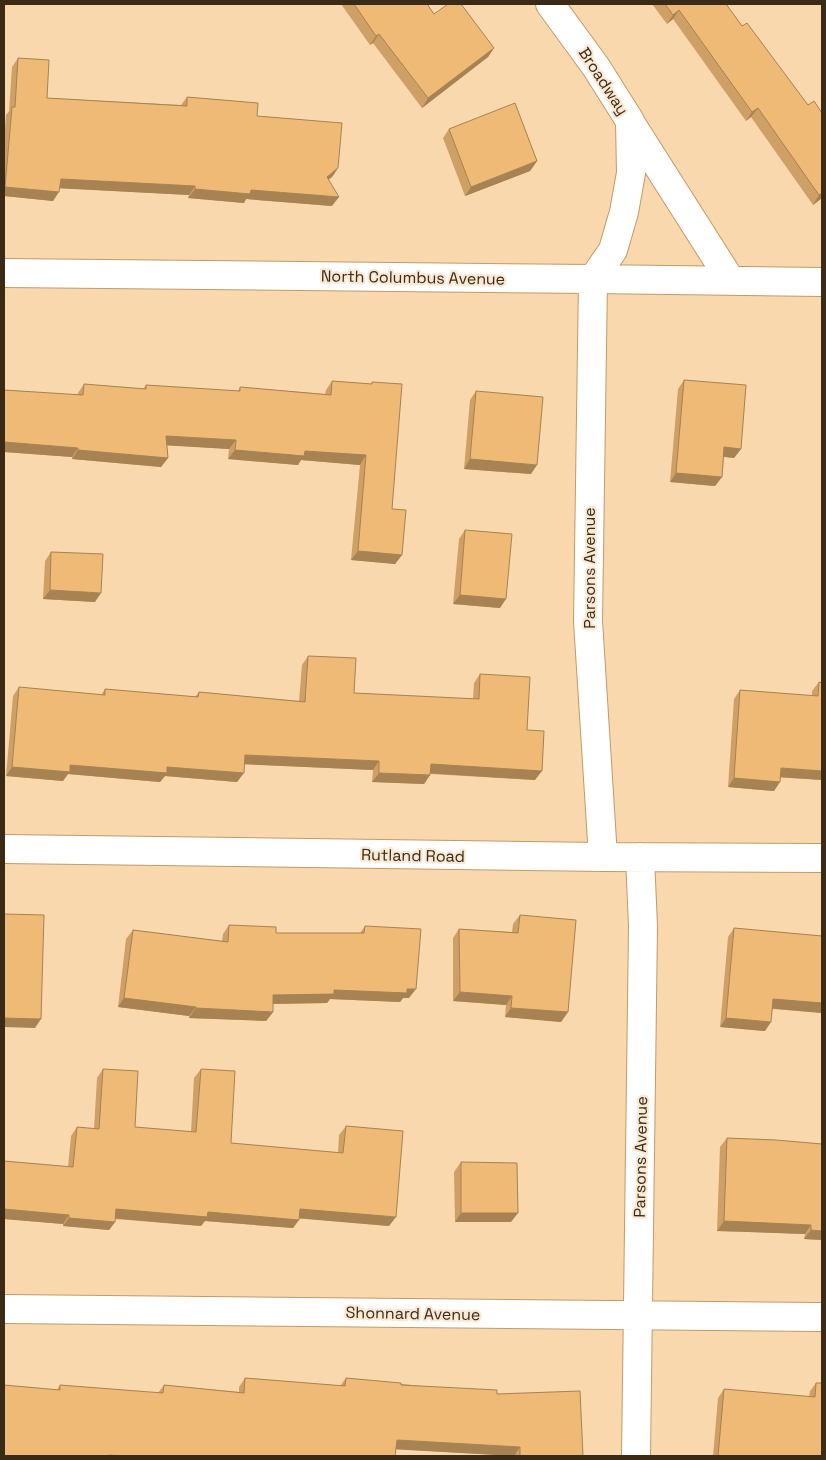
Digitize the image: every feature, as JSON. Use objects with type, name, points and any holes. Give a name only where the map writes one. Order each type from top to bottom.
[{"type":"street","name":"Broadway","points":[[550,4],[596,67],[630,121],[631,173],[624,212],[613,250],[593,279]]},
{"type":"street","points":[[630,121],[732,281]]},
{"type":"street","name":"North Columbus Avenue","points":[[4,273],[822,282]]},
{"type":"street","name":"Parsons Avenue","points":[[593,279],[588,621],[603,857]]},
{"type":"street","name":"Rutland Road","points":[[4,849],[822,858]]},
{"type":"street","name":"Parsons Avenue","points":[[636,1456],[642,926],[640,857]]},
{"type":"street","name":"Shonnard Avenue","points":[[4,1309],[822,1318]]},
{"type":"building","points":[[354,4],[427,4],[434,14],[448,4],[461,4],[494,48],[428,98],[379,34],[376,36]]},
{"type":"building","points":[[665,4],[726,4],[742,26],[747,23],[808,105],[814,101],[822,113],[822,193],[819,195],[758,108],[752,112],[679,10],[673,15]]},
{"type":"building","points":[[18,58],[49,60],[47,98],[187,106],[187,97],[258,103],[257,116],[342,123],[338,168],[327,177],[339,197],[251,190],[250,194],[195,189],[195,186],[61,179],[59,192],[5,187],[12,107],[15,107]]},
{"type":"building","points":[[515,103],[537,161],[471,187],[449,129]]},
{"type":"building","points":[[684,380],[746,385],[741,449],[724,447],[722,477],[676,473]]},
{"type":"building","points":[[332,381],[402,384],[392,509],[406,510],[402,555],[358,551],[366,455],[305,451],[304,456],[235,450],[236,440],[166,436],[168,458],[4,442],[4,390],[83,395],[84,384],[146,389],[146,385],[240,391],[240,387],[331,395]]},
{"type":"building","points":[[476,391],[543,397],[537,465],[470,459]]},
{"type":"building","points":[[465,530],[512,534],[506,599],[460,595]]},
{"type":"building","points":[[51,552],[103,554],[101,593],[50,590]]},
{"type":"building","points":[[308,656],[356,658],[354,693],[479,699],[480,674],[530,677],[527,730],[544,731],[542,771],[431,764],[430,775],[379,773],[379,761],[245,755],[244,773],[167,767],[167,773],[70,765],[70,772],[12,767],[19,687],[105,695],[105,689],[198,697],[199,692],[305,702]]},
{"type":"building","points":[[819,682],[822,683],[822,771],[781,768],[780,782],[734,778],[740,690],[818,696]]},
{"type":"building","points":[[4,914],[44,915],[41,1019],[4,1018]]},
{"type":"building","points":[[520,915],[576,920],[568,1012],[511,1008],[512,996],[460,992],[459,929],[518,933]]},
{"type":"building","points":[[229,925],[276,927],[276,933],[364,933],[365,926],[421,929],[416,989],[407,989],[407,993],[334,990],[334,994],[273,995],[273,1012],[196,1008],[124,998],[133,930],[228,942]]},
{"type":"building","points":[[734,928],[822,936],[822,1003],[773,999],[771,1022],[726,1018]]},
{"type":"building","points":[[103,1069],[138,1071],[135,1127],[196,1132],[201,1069],[235,1071],[231,1143],[343,1153],[346,1126],[403,1131],[396,1217],[300,1209],[299,1220],[208,1212],[207,1217],[116,1209],[115,1222],[69,1218],[69,1215],[4,1209],[4,1161],[73,1167],[77,1127],[99,1129]]},
{"type":"building","points":[[727,1138],[822,1144],[822,1231],[811,1230],[811,1225],[724,1221]]},
{"type":"building","points":[[461,1162],[517,1163],[518,1213],[461,1213]]},
{"type":"building","points":[[245,1378],[345,1386],[346,1378],[401,1383],[401,1385],[497,1390],[497,1394],[580,1391],[583,1456],[520,1456],[520,1447],[397,1440],[395,1456],[4,1456],[4,1385],[60,1390],[60,1385],[163,1393],[164,1385],[244,1393]]},
{"type":"building","points":[[816,1383],[822,1383],[822,1456],[718,1456],[724,1389],[815,1397]]}]
